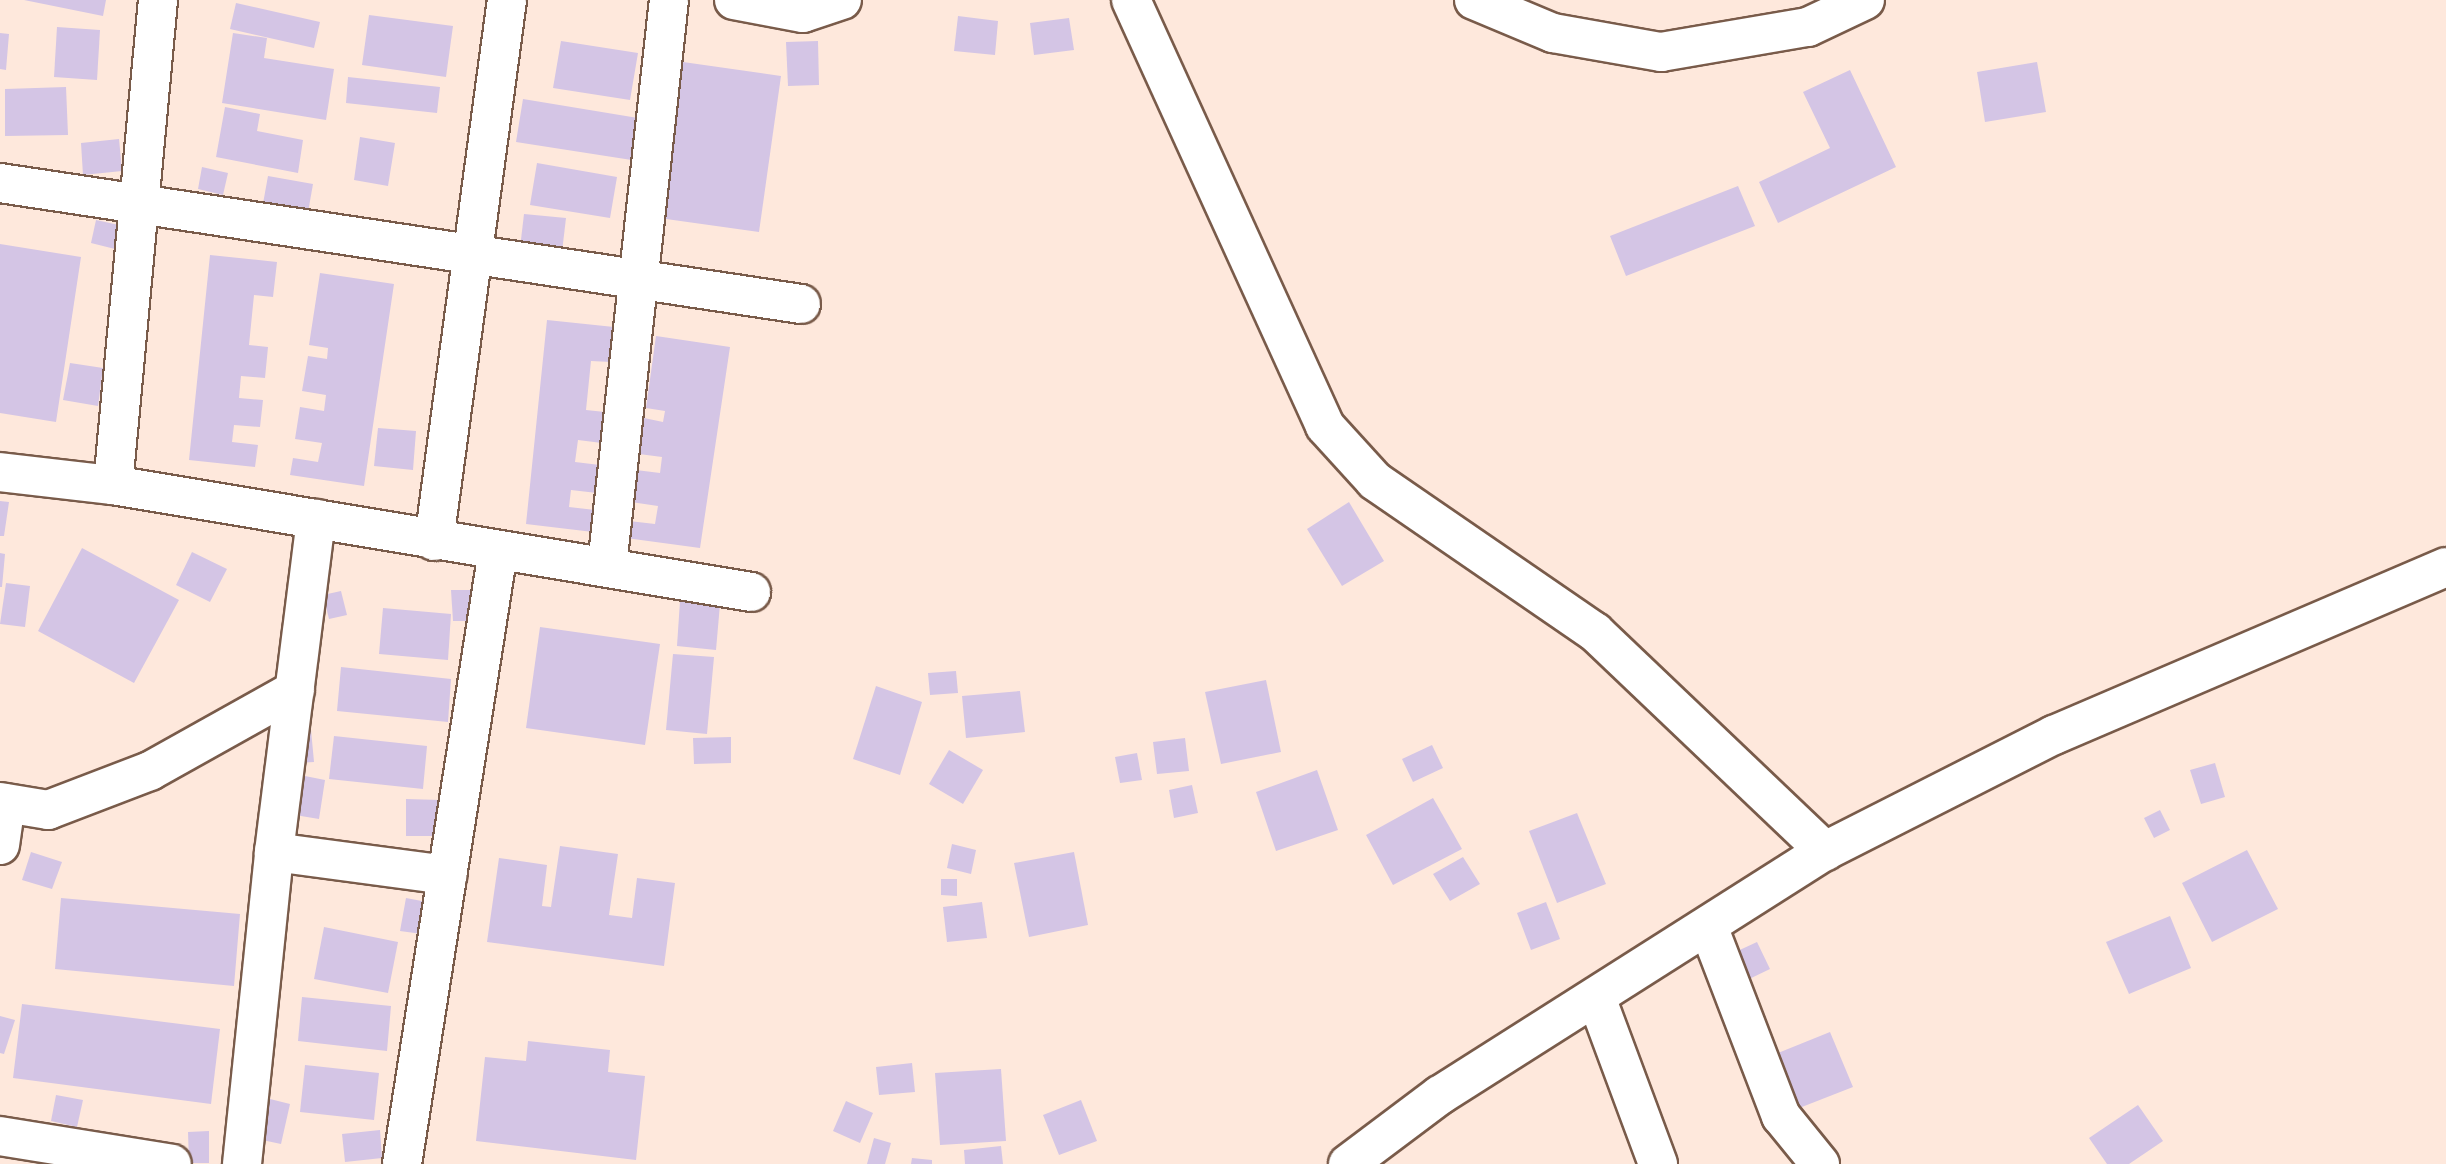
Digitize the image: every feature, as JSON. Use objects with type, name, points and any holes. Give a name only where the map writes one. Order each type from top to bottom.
[{"type":"street","points":[[113,485],[158,0]]},
{"type":"street","points":[[434,541],[507,0]]},
{"type":"street","points":[[607,566],[669,0]]},
{"type":"street","points":[[734,0],[803,13],[842,0]]},
{"type":"street","points":[[1131,0],[1325,426],[1375,481],[1595,632],[1825,851]]},
{"type":"street","points":[[1474,0],[1553,33],[1661,52],[1808,27],[1865,0]]},
{"type":"street","points":[[0,183],[639,277],[801,304]]},
{"type":"street","points":[[0,472],[113,485],[434,541],[607,566],[751,592]]},
{"type":"street","points":[[242,1164],[274,852],[316,519]]},
{"type":"street","points":[[402,1164],[498,551]]},
{"type":"street","points":[[1348,1164],[1440,1095],[1825,851],[2054,736],[2446,566]]},
{"type":"street","points":[[0,845],[3,803],[48,810],[150,771],[295,691]]},
{"type":"street","points":[[274,852],[447,875]]},
{"type":"street","points":[[1708,926],[1781,1116],[1820,1164]]},
{"type":"street","points":[[1596,997],[1658,1164]]},
{"type":"street","points":[[0,1136],[172,1164]]},
{"type":"building","points":[[24,0],[106,0],[103,16]]},
{"type":"building","points":[[236,3],[320,22],[314,48],[230,29]]},
{"type":"building","points":[[369,15],[453,26],[446,77],[362,65]]},
{"type":"building","points":[[958,16],[998,21],[995,55],[954,51]]},
{"type":"building","points":[[1069,18],[1074,50],[1034,55],[1030,23]]},
{"type":"building","points":[[57,27],[100,30],[97,80],[54,77]]},
{"type":"building","points":[[0,33],[9,34],[6,70],[0,69]]},
{"type":"building","points":[[233,33],[267,38],[264,58],[334,69],[326,120],[222,103]]},
{"type":"building","points":[[561,41],[638,53],[630,100],[553,88]]},
{"type":"building","points":[[818,41],[819,85],[788,86],[786,42]]},
{"type":"building","points":[[683,62],[781,76],[759,232],[659,218]]},
{"type":"building","points":[[2037,62],[2046,112],[1985,122],[1977,72]]},
{"type":"building","points":[[1850,70],[1896,167],[1778,223],[1759,182],[1830,148],[1803,92]]},
{"type":"building","points":[[348,77],[440,87],[437,113],[346,103]]},
{"type":"building","points":[[66,87],[68,135],[5,136],[5,89]]},
{"type":"building","points":[[523,99],[644,119],[638,161],[516,142]]},
{"type":"building","points":[[225,107],[260,114],[257,131],[303,140],[298,173],[216,157]]},
{"type":"building","points":[[360,137],[395,143],[388,186],[354,180]]},
{"type":"building","points":[[119,139],[122,171],[83,175],[81,143]]},
{"type":"building","points":[[537,163],[617,177],[610,218],[530,205]]},
{"type":"building","points":[[202,167],[228,173],[223,195],[198,189]]},
{"type":"building","points":[[268,176],[313,184],[307,218],[262,209]]},
{"type":"building","points":[[1738,186],[1755,226],[1626,276],[1610,236]]},
{"type":"building","points":[[524,214],[566,218],[562,252],[520,248]]},
{"type":"building","points":[[96,220],[128,227],[123,251],[91,243]]},
{"type":"building","points":[[0,244],[81,257],[56,422],[0,413]]},
{"type":"building","points":[[210,255],[277,262],[273,297],[254,295],[249,345],[268,347],[265,378],[241,376],[239,398],[263,400],[260,427],[234,425],[232,442],[258,445],[255,467],[189,460]]},
{"type":"building","points":[[320,273],[394,284],[364,486],[290,475],[293,458],[318,462],[322,443],[295,439],[300,407],[324,411],[326,395],[302,391],[308,356],[327,359],[328,348],[309,345]]},
{"type":"building","points":[[547,320],[614,327],[611,362],[591,361],[586,410],[605,412],[602,443],[578,440],[575,462],[600,465],[597,493],[571,490],[569,507],[595,510],[593,532],[526,524]]},
{"type":"building","points":[[656,336],[730,347],[700,548],[626,538],[629,521],[655,524],[658,506],[631,502],[636,470],[660,473],[662,457],[639,454],[644,418],[663,422],[665,411],[646,408]]},
{"type":"building","points":[[70,363],[103,368],[98,406],[63,400]]},
{"type":"building","points":[[378,428],[416,431],[413,470],[374,466]]},
{"type":"building","points":[[0,501],[9,502],[4,536],[0,536]]},
{"type":"building","points":[[1349,502],[1384,561],[1342,586],[1307,529]]},
{"type":"building","points":[[82,548],[179,600],[134,683],[38,631]]},
{"type":"building","points":[[192,552],[227,569],[210,602],[176,585]]},
{"type":"building","points":[[0,553],[5,554],[2,587],[0,587]]},
{"type":"building","points":[[6,583],[30,586],[25,627],[0,624]]},
{"type":"building","points":[[451,590],[475,590],[476,621],[453,621]]},
{"type":"building","points":[[341,591],[347,615],[329,619],[323,595]]},
{"type":"building","points":[[680,601],[720,604],[716,650],[677,646]]},
{"type":"building","points":[[383,608],[451,614],[448,660],[379,654]]},
{"type":"building","points":[[540,627],[660,644],[645,745],[526,728]]},
{"type":"building","points":[[673,654],[714,657],[707,734],[666,730]]},
{"type":"building","points":[[341,667],[451,679],[448,722],[337,711]]},
{"type":"building","points":[[956,671],[958,693],[930,695],[928,673]]},
{"type":"building","points":[[1266,680],[1281,752],[1221,764],[1205,692]]},
{"type":"building","points":[[876,686],[922,702],[900,775],[853,759]]},
{"type":"building","points":[[1020,691],[1025,732],[966,738],[962,696]]},
{"type":"building","points":[[311,730],[314,762],[296,763],[293,732]]},
{"type":"building","points":[[334,736],[427,746],[423,789],[329,779]]},
{"type":"building","points":[[731,737],[731,763],[694,764],[693,738]]},
{"type":"building","points":[[1185,738],[1189,771],[1157,774],[1153,742]]},
{"type":"building","points":[[1432,745],[1443,768],[1413,782],[1402,759]]},
{"type":"building","points":[[949,750],[983,770],[963,804],[929,784]]},
{"type":"building","points":[[1137,753],[1142,780],[1120,783],[1115,757]]},
{"type":"building","points":[[2215,763],[2225,797],[2201,804],[2190,770]]},
{"type":"building","points":[[1317,770],[1338,830],[1276,851],[1256,792]]},
{"type":"building","points":[[295,774],[325,780],[319,819],[289,814]]},
{"type":"building","points":[[1192,785],[1198,813],[1174,818],[1169,790]]},
{"type":"building","points":[[1433,798],[1462,849],[1393,885],[1366,835]]},
{"type":"building","points":[[406,799],[441,800],[441,836],[406,836]]},
{"type":"building","points":[[2160,810],[2170,830],[2154,838],[2144,818]]},
{"type":"building","points":[[1577,813],[1606,884],[1557,903],[1529,831]]},
{"type":"building","points":[[952,844],[976,850],[971,874],[947,868]]},
{"type":"building","points":[[560,846],[618,854],[609,915],[632,918],[637,878],[675,883],[664,966],[487,942],[499,858],[547,865],[542,906],[551,907]]},
{"type":"building","points":[[2247,850],[2278,909],[2212,942],[2182,883]]},
{"type":"building","points":[[31,852],[62,862],[52,889],[22,880]]},
{"type":"building","points":[[1074,852],[1088,925],[1029,937],[1014,863]]},
{"type":"building","points":[[1463,857],[1480,884],[1450,901],[1433,874]]},
{"type":"building","points":[[941,879],[957,879],[957,896],[941,895]]},
{"type":"building","points":[[61,898],[240,914],[234,986],[55,969]]},
{"type":"building","points":[[406,898],[427,902],[422,934],[400,931]]},
{"type":"building","points":[[982,902],[987,938],[947,942],[943,907]]},
{"type":"building","points":[[1546,902],[1560,939],[1531,950],[1517,913]]},
{"type":"building","points":[[2170,916],[2191,968],[2129,994],[2106,942]]},
{"type":"building","points":[[324,927],[398,942],[388,993],[314,979]]},
{"type":"building","points":[[1757,942],[1770,969],[1745,981],[1731,954]]},
{"type":"building","points":[[302,997],[391,1006],[387,1051],[298,1041]]},
{"type":"building","points":[[22,1004],[220,1029],[211,1104],[13,1078]]},
{"type":"building","points":[[0,1016],[15,1020],[4,1054],[0,1053]]},
{"type":"building","points":[[1830,1032],[1853,1087],[1789,1112],[1768,1057]]},
{"type":"building","points":[[528,1041],[610,1050],[608,1072],[645,1076],[636,1160],[476,1141],[485,1057],[526,1061]]},
{"type":"building","points":[[912,1063],[915,1092],[879,1095],[876,1067]]},
{"type":"building","points":[[305,1065],[379,1073],[374,1120],[300,1112]]},
{"type":"building","points":[[1001,1069],[1006,1141],[940,1145],[935,1073]]},
{"type":"building","points":[[56,1095],[83,1100],[77,1127],[51,1121]]},
{"type":"building","points":[[262,1097],[290,1104],[281,1144],[253,1138]]},
{"type":"building","points":[[1081,1100],[1097,1141],[1059,1155],[1043,1115]]},
{"type":"building","points":[[846,1101],[873,1113],[860,1143],[833,1131]]},
{"type":"building","points":[[2138,1105],[2163,1141],[2129,1164],[2107,1164],[2089,1138]]},
{"type":"building","points":[[380,1130],[382,1158],[345,1162],[342,1134]]},
{"type":"building","points":[[209,1131],[209,1163],[189,1163],[188,1132]]},
{"type":"building","points":[[874,1138],[891,1143],[885,1164],[867,1164]]},
{"type":"building","points":[[1001,1146],[1003,1164],[965,1164],[964,1150]]},
{"type":"building","points":[[912,1158],[932,1160],[932,1164],[911,1164]]}]
